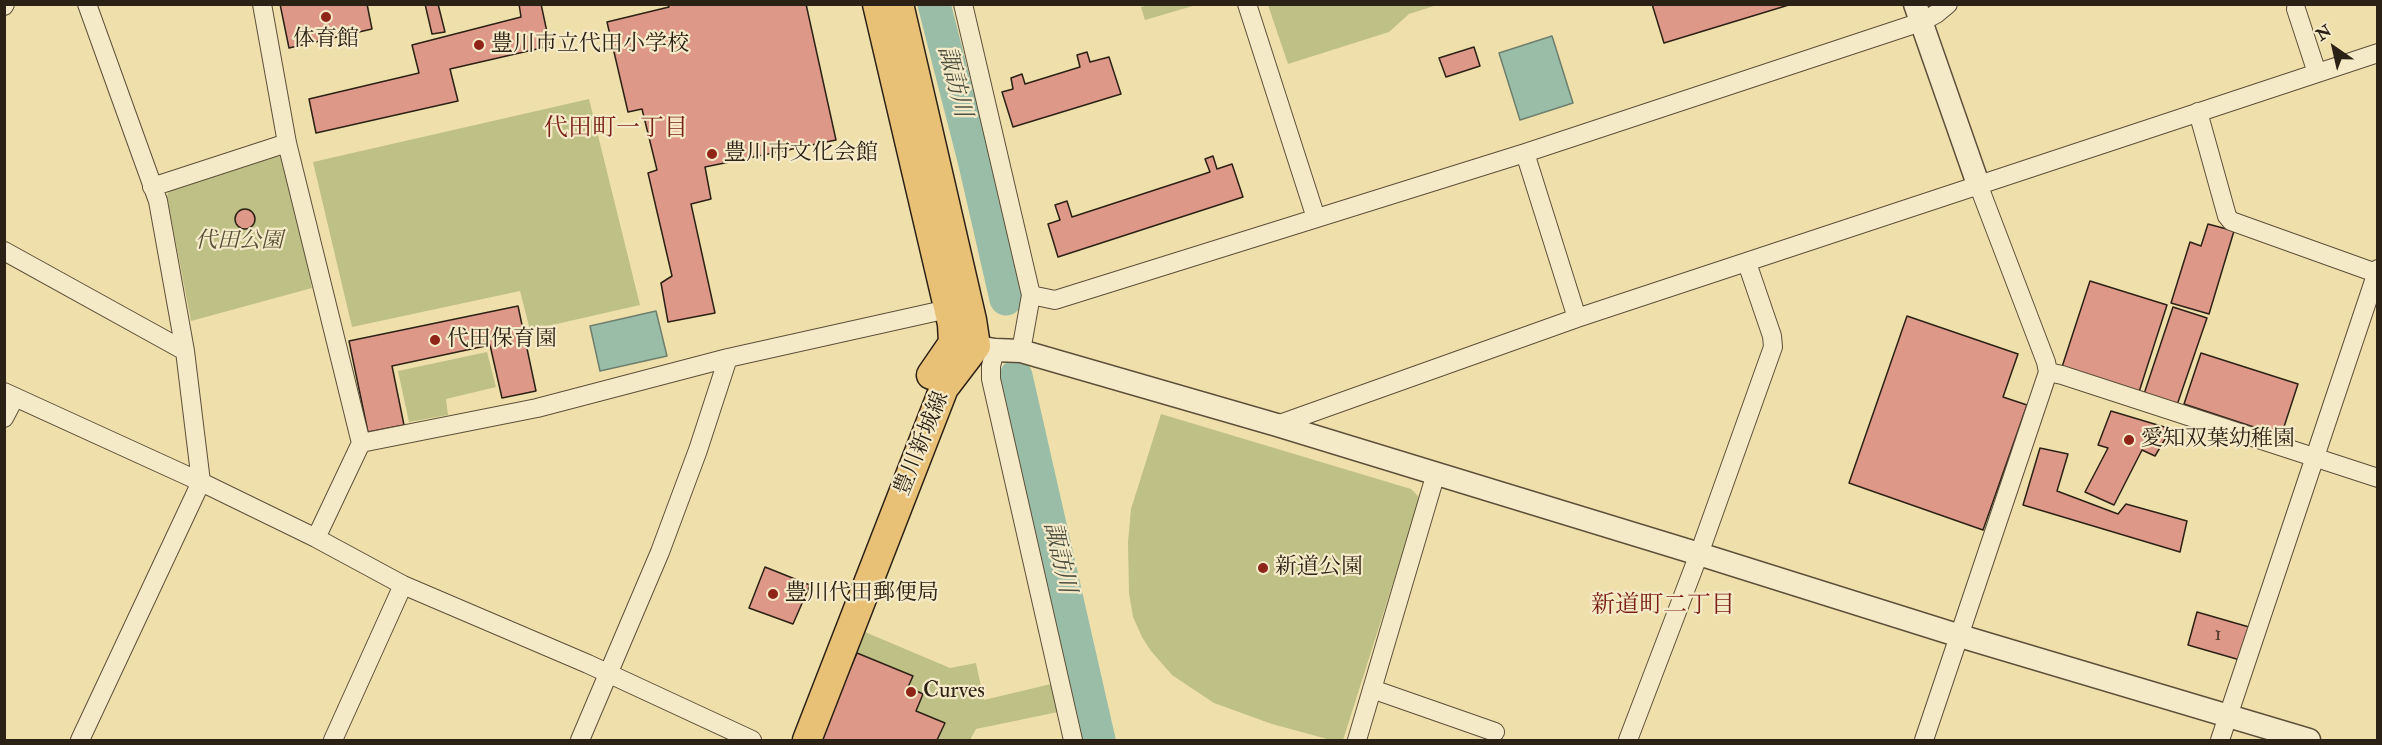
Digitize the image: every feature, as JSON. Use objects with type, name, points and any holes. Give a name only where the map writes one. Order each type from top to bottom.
[{"type":"main road","points":[[878,4],[948,309],[975,347]]},
{"type":"main road","points":[[899,4],[969,309],[975,347]]},
{"type":"main road","name":"豊川新城線","points":[[789,741],[925,382],[975,347]]},
{"type":"main road","name":"豊川新城線","points":[[807,741],[944,388],[975,347]]},
{"type":"street","points":[[80,741],[201,482],[185,351],[158,201],[87,4]]},
{"type":"street","points":[[262,4],[287,143],[361,443],[316,538]]},
{"type":"street","points":[[963,4],[1031,295],[1021,351]]},
{"type":"street","points":[[1247,4],[1316,218]]},
{"type":"street","points":[[1031,295],[1055,300],[1525,153],[1918,13],[1936,14],[1948,4]]},
{"type":"street","points":[[2296,9],[2317,73]]},
{"type":"street","points":[[1918,13],[1978,184],[2048,372],[1924,741]]},
{"type":"street","points":[[1277,425],[1577,318],[2378,52]]},
{"type":"street","points":[[2198,112],[2227,216],[2231,221],[2377,271],[2220,741]]},
{"type":"street","points":[[152,187],[287,143]]},
{"type":"street","points":[[1525,153],[1577,318]]},
{"type":"street","points":[[4,251],[185,351]]},
{"type":"street","points":[[1628,741],[1699,554],[1773,347],[1772,336],[1747,263]]},
{"type":"street","points":[[361,443],[537,408],[728,358],[948,309]]},
{"type":"street","points":[[975,347],[1021,351],[1277,425],[2309,741]]},
{"type":"street","points":[[975,347],[991,366],[992,379],[1073,741]]},
{"type":"street","points":[[580,741],[610,675],[698,450],[728,358]]},
{"type":"street","points":[[2048,372],[2378,478]]},
{"type":"street","points":[[4,418],[10,394],[201,482],[316,538],[403,585],[610,675],[752,741]]},
{"type":"street","points":[[1357,741],[1436,473]]},
{"type":"street","points":[[333,741],[403,585]]},
{"type":"street","points":[[1372,689],[1495,732]]},
{"type":"green space","points":[[1268,4],[1437,5],[1409,14],[1389,32],[1288,64]]},
{"type":"green space","points":[[1196,5],[1145,20],[1141,7]]},
{"type":"green space","points":[[589,99],[640,305],[530,330],[520,291],[352,327],[313,162]]},
{"type":"green space","name":"代田公園","points":[[275,154],[285,159],[312,288],[191,321],[167,197],[169,189]]},
{"type":"green space","points":[[487,352],[496,387],[446,399],[448,415],[409,422],[398,371]]},
{"type":"green space","name":"新道公園","points":[[1161,414],[1411,489],[1420,498],[1343,740],[1331,740],[1272,724],[1214,703],[1172,675],[1142,637],[1133,617],[1129,593],[1128,542],[1131,509]]},
{"type":"green space","name":"Curves","points":[[865,632],[950,668],[976,663],[984,700],[1051,684],[1058,712],[976,729],[970,740],[818,740]]},
{"type":"shaded area","points":[[1552,36],[1573,103],[1520,120],[1499,53]]},
{"type":"shaded area","points":[[656,311],[667,356],[600,371],[590,326]]},
{"type":"building","name":"体育館","points":[[280,4],[367,4],[372,29],[289,48]]},
{"type":"building","points":[[425,4],[438,4],[445,32],[432,34]]},
{"type":"building","points":[[519,4],[541,4],[550,46],[450,69],[458,101],[316,133],[309,99],[419,73],[412,45],[521,17]]},
{"type":"building","name":"豊川市文化会館","points":[[668,4],[806,4],[836,140],[705,167],[711,199],[691,204],[715,313],[668,322],[661,283],[672,276],[648,173],[657,170],[642,109],[628,112],[607,22],[669,7]]},
{"type":"building","points":[[1652,4],[1792,4],[1664,43]]},
{"type":"building","points":[[1474,47],[1480,66],[1446,77],[1439,58]]},
{"type":"building","points":[[1087,52],[1090,62],[1109,57],[1121,94],[1013,127],[1002,92],[1013,89],[1011,78],[1022,74],[1025,84],[1080,67],[1077,55]]},
{"type":"building","points":[[1213,156],[1217,169],[1232,164],[1243,197],[1058,257],[1048,224],[1060,220],[1055,205],[1067,201],[1072,217],[1210,172],[1205,159]]},
{"type":"building","points":[[245,209],[252,212],[255,219],[252,226],[245,229],[238,226],[235,219],[238,212]]},
{"type":"building","points":[[2208,224],[2234,231],[2209,314],[2171,303],[2190,242],[2201,246]]},
{"type":"building","points":[[2090,281],[2167,305],[2139,392],[2062,367]]},
{"type":"building","points":[[518,306],[536,391],[502,398],[490,345],[392,366],[404,425],[368,432],[349,341]]},
{"type":"building","points":[[2173,307],[2207,318],[2177,405],[2144,394]]},
{"type":"building","points":[[1907,316],[2018,354],[2003,397],[2027,405],[1983,530],[1849,483]]},
{"type":"building","points":[[2201,353],[2298,384],[2281,436],[2184,404]]},
{"type":"building","points":[[2111,411],[2171,429],[2155,456],[2142,450],[2114,505],[2085,492],[2108,448],[2098,445]]},
{"type":"building","points":[[2040,448],[2068,454],[2057,491],[2118,514],[2126,504],[2187,521],[2180,552],[2023,505]]},
{"type":"building","points":[[765,567],[810,585],[793,624],[749,608]]},
{"type":"building","points":[[2197,612],[2249,627],[2240,660],[2188,645]]},
{"type":"building","points":[[857,653],[913,676],[908,687],[923,694],[916,711],[945,723],[937,740],[819,740]]},
{"type":"waterway","name":"諏訪川","points":[[934,4],[975,164],[1006,299]]},
{"type":"waterway","name":"諏訪川","points":[[1016,376],[1099,740]]},
{"type":"place","name":"体育館","points":[[326,17]]},
{"type":"place","name":"豊川市立代田小学校","points":[[479,45]]},
{"type":"place","name":"豊川市文化会館","points":[[712,154]]},
{"type":"place","name":"代田保育園","points":[[435,340]]},
{"type":"place","name":"愛知双葉幼稚園","points":[[2129,440]]},
{"type":"place","name":"新道公園","points":[[1263,568]]},
{"type":"place","name":"豊川代田郵便局","points":[[773,594]]},
{"type":"place","name":"Curves","points":[[911,692]]},
{"type":"district","name":"代田町一丁目","points":[[616,130]]},
{"type":"district","name":"新道町二丁目","points":[[1663,607]]}]
